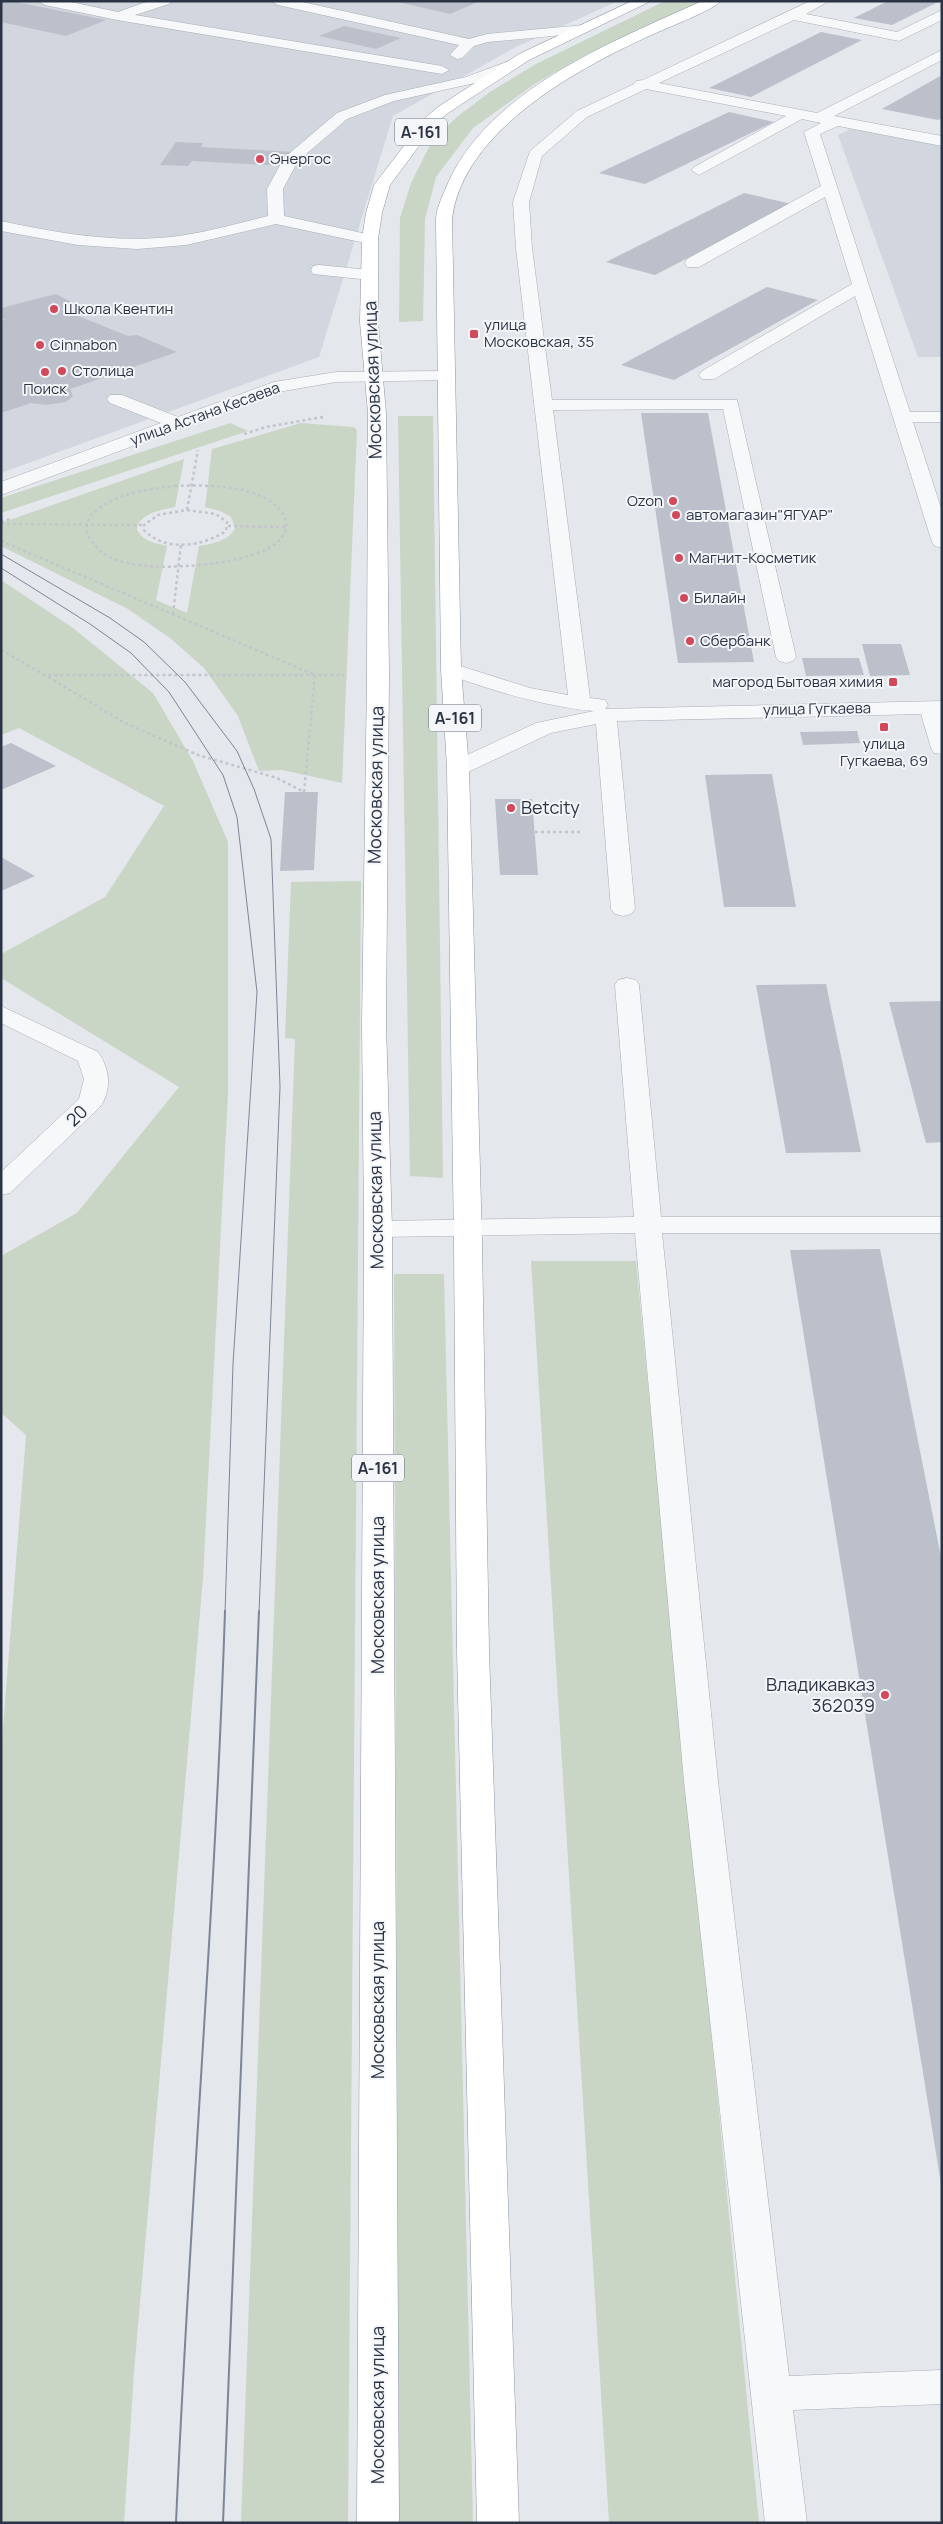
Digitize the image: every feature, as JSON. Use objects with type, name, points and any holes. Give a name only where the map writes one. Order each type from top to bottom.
[{"type":"highway","name":"Московская улица","points":[[378,2523],[378,1229],[374,1024],[378,675],[377,413],[369,322],[370,239],[374,213],[382,185],[431,120],[512,64],[644,1]]},
{"type":"highway","name":"А-161","points":[[498,2523],[473,1651],[468,1227],[458,768],[451,669],[444,262],[446,206],[458,178],[477,146],[533,95],[595,56],[714,1]]},
{"type":"street","points":[[44,1],[117,16],[442,70],[470,80]]},
{"type":"street","points":[[117,16],[164,1]]},
{"type":"street","points":[[278,1],[469,42],[486,38],[584,29]]},
{"type":"street","points":[[580,704],[524,248],[521,202],[535,154],[582,114],[641,84],[822,1]]},
{"type":"street","points":[[792,15],[899,37],[942,14]]},
{"type":"street","points":[[442,70],[469,42]]},
{"type":"street","points":[[819,118],[942,54]]},
{"type":"street","points":[[276,219],[275,189],[292,158],[342,116],[390,98],[470,80],[512,64]]},
{"type":"street","points":[[641,84],[942,141]]},
{"type":"street","points":[[698,170],[800,114]]},
{"type":"street","points":[[836,121],[812,132],[902,417],[937,510],[942,542]]},
{"type":"street","points":[[693,263],[830,188]]},
{"type":"street","points":[[1,226],[54,238],[109,244],[157,243],[276,219],[370,239]]},
{"type":"street","points":[[319,270],[370,275]]},
{"type":"street","points":[[708,375],[860,286]]},
{"type":"street","name":"улица Астана Кесаева","points":[[1,488],[274,387],[336,377],[446,376]]},
{"type":"street","points":[[116,399],[178,423]]},
{"type":"street","points":[[543,405],[731,404],[786,657]]},
{"type":"street","points":[[902,417],[942,417]]},
{"type":"street","name":"улица Гугкаева","points":[[451,669],[519,693],[580,704],[692,712]]},
{"type":"street","points":[[936,707],[942,748]]},
{"type":"street","name":"улица Гугкаева","points":[[458,768],[544,728],[606,715],[936,707]]},
{"type":"street","points":[[606,715],[623,909]]},
{"type":"street","points":[[627,985],[700,1781],[786,2523]]},
{"type":"street","name":"20","points":[[1,1013],[89,1057],[97,1079],[91,1102],[1,1187]]},
{"type":"street","points":[[378,1229],[648,1225],[942,1225]]},
{"type":"street","points":[[771,2394],[942,2387]]},
{"type":"path","points":[[187,510],[198,450]]},
{"type":"path","points":[[191,485],[222,487],[261,497],[283,513],[287,526],[280,539],[253,556],[226,564],[180,568],[134,564],[109,555],[92,544],[88,538],[86,525],[96,511],[115,499],[142,490],[191,485]]},
{"type":"path","points":[[1,524],[144,526],[159,514],[187,510],[216,514],[227,522],[228,526]]},
{"type":"path","points":[[144,526],[146,535],[152,539],[182,544],[214,539],[226,531],[228,526]]},
{"type":"path","points":[[228,526],[287,526]]},
{"type":"path","points":[[1,541],[315,675]]},
{"type":"path","points":[[173,614],[182,544]]},
{"type":"path","points":[[1,650],[124,724],[198,756],[277,778],[304,792],[315,675]]},
{"type":"path","points":[[45,675],[378,675]]},
{"type":"path","points":[[535,832],[616,832]]},
{"type":"shaded area","points":[[1,1],[618,1],[516,47],[393,116],[319,357],[1,473]]},
{"type":"shaded area","points":[[852,128],[942,145],[942,357],[918,357],[838,135]]},
{"type":"green space","points":[[665,1],[703,1],[578,59],[533,85],[473,128],[436,177],[425,219],[423,321],[399,322],[400,218],[411,183],[432,141],[458,116],[490,92],[536,64]]},
{"type":"green space","points":[[398,416],[433,416],[443,1178],[410,1176]]},
{"type":"green space","points":[[230,423],[248,431],[1,513],[1,498]]},
{"type":"green space","points":[[301,423],[353,427],[357,430],[342,783],[282,770],[259,771],[238,716],[204,668],[170,638],[128,609],[1,546],[1,523],[184,459],[175,507],[146,516],[142,519],[137,529],[146,539],[167,546],[156,600],[187,613],[199,546],[224,539],[235,528],[231,517],[220,511],[205,507],[212,449]]},
{"type":"green space","points":[[1,580],[73,628],[153,693],[193,761],[228,842],[228,1093],[203,1578],[134,2372],[124,2523],[1,2523],[1,1753],[26,1435],[1,1413],[1,1256],[77,1213],[179,1087],[1,978],[1,954],[105,897],[164,806],[19,728],[1,735]]},
{"type":"green space","points":[[361,881],[348,2523],[241,2523],[295,1039],[285,1038],[291,882]]},
{"type":"green space","points":[[531,1261],[636,1261],[759,2523],[609,2523]]},
{"type":"green space","points":[[394,1274],[444,1274],[473,2523],[399,2523]]},
{"type":"building","points":[[1,1],[11,1],[106,20],[66,36],[1,22]]},
{"type":"building","points":[[394,1],[480,1],[450,14]]},
{"type":"building","points":[[888,1],[940,1],[892,25],[854,18]]},
{"type":"building","points":[[344,26],[401,38],[376,49],[319,36]]},
{"type":"building","points":[[821,32],[862,40],[751,97],[709,88]]},
{"type":"building","points":[[942,75],[942,118],[938,120],[882,109]]},
{"type":"building","points":[[729,112],[774,122],[645,184],[599,173]]},
{"type":"building","points":[[176,142],[203,143],[201,147],[294,152],[286,166],[192,161],[188,166],[160,165]]},
{"type":"building","points":[[744,193],[792,204],[655,275],[606,262]]},
{"type":"building","points":[[767,287],[818,300],[674,380],[621,365]]},
{"type":"building","name":"Столица","points":[[56,294],[75,304],[61,309],[128,336],[137,335],[177,352],[70,389],[73,396],[66,402],[46,405],[31,403],[1,413],[1,321],[5,320],[1,318],[1,308]]},
{"type":"building","points":[[641,413],[708,413],[754,662],[678,663]]},
{"type":"building","points":[[862,644],[901,644],[910,675],[870,676]]},
{"type":"building","points":[[802,658],[859,658],[864,675],[806,676]]},
{"type":"building","points":[[857,731],[860,743],[803,745],[800,732]]},
{"type":"building","points":[[11,743],[56,766],[1,790],[1,747]]},
{"type":"building","points":[[772,774],[796,907],[724,907],[705,775]]},
{"type":"building","points":[[285,792],[318,792],[314,870],[280,871]]},
{"type":"building","points":[[495,799],[532,799],[538,875],[500,875]]},
{"type":"building","points":[[1,857],[35,876],[1,891]]},
{"type":"building","points":[[826,984],[861,1152],[786,1153],[756,985]]},
{"type":"building","points":[[942,1001],[942,1142],[926,1143],[889,1002]]},
{"type":"building","points":[[880,1249],[942,1562],[941,2184],[790,1250]]},
{"type":"tram line","points":[[1,554],[110,618],[144,642],[185,682],[237,751],[254,789],[271,839],[280,1087],[259,1613]]},
{"type":"tram line","points":[[1,568],[90,624],[131,653],[169,692],[223,775],[237,817],[257,992],[233,1364],[225,1613]]},
{"type":"tram line","points":[[176,2523],[181,2409],[209,1953],[225,1611]]},
{"type":"tram line","points":[[223,2523],[259,1611]]},
{"type":"place","name":"Энергос","points":[[260,159]]},
{"type":"place","name":"Школа Квентин","points":[[54,309]]},
{"type":"place","name":"улица Московская, 35","points":[[474,334]]},
{"type":"place","name":"Cinnabon","points":[[40,345]]},
{"type":"place","name":"Столица","points":[[62,371]]},
{"type":"place","name":"Поиск","points":[[45,372]]},
{"type":"place","name":"Ozon","points":[[673,501]]},
{"type":"place","name":"автомагазин\"ЯГУАР\"","points":[[676,515]]},
{"type":"place","name":"Магнит-Косметик","points":[[679,558]]},
{"type":"place","name":"Билайн","points":[[684,598]]},
{"type":"place","name":"Сбербанк","points":[[690,641]]},
{"type":"place","name":"магород Бытовая химия","points":[[893,682]]},
{"type":"place","name":"улица Гугкаева, 69","points":[[884,727]]},
{"type":"place","name":"Betcity","points":[[511,808]]},
{"type":"place","name":"Владикавказ 362039","points":[[885,1695]]}]
